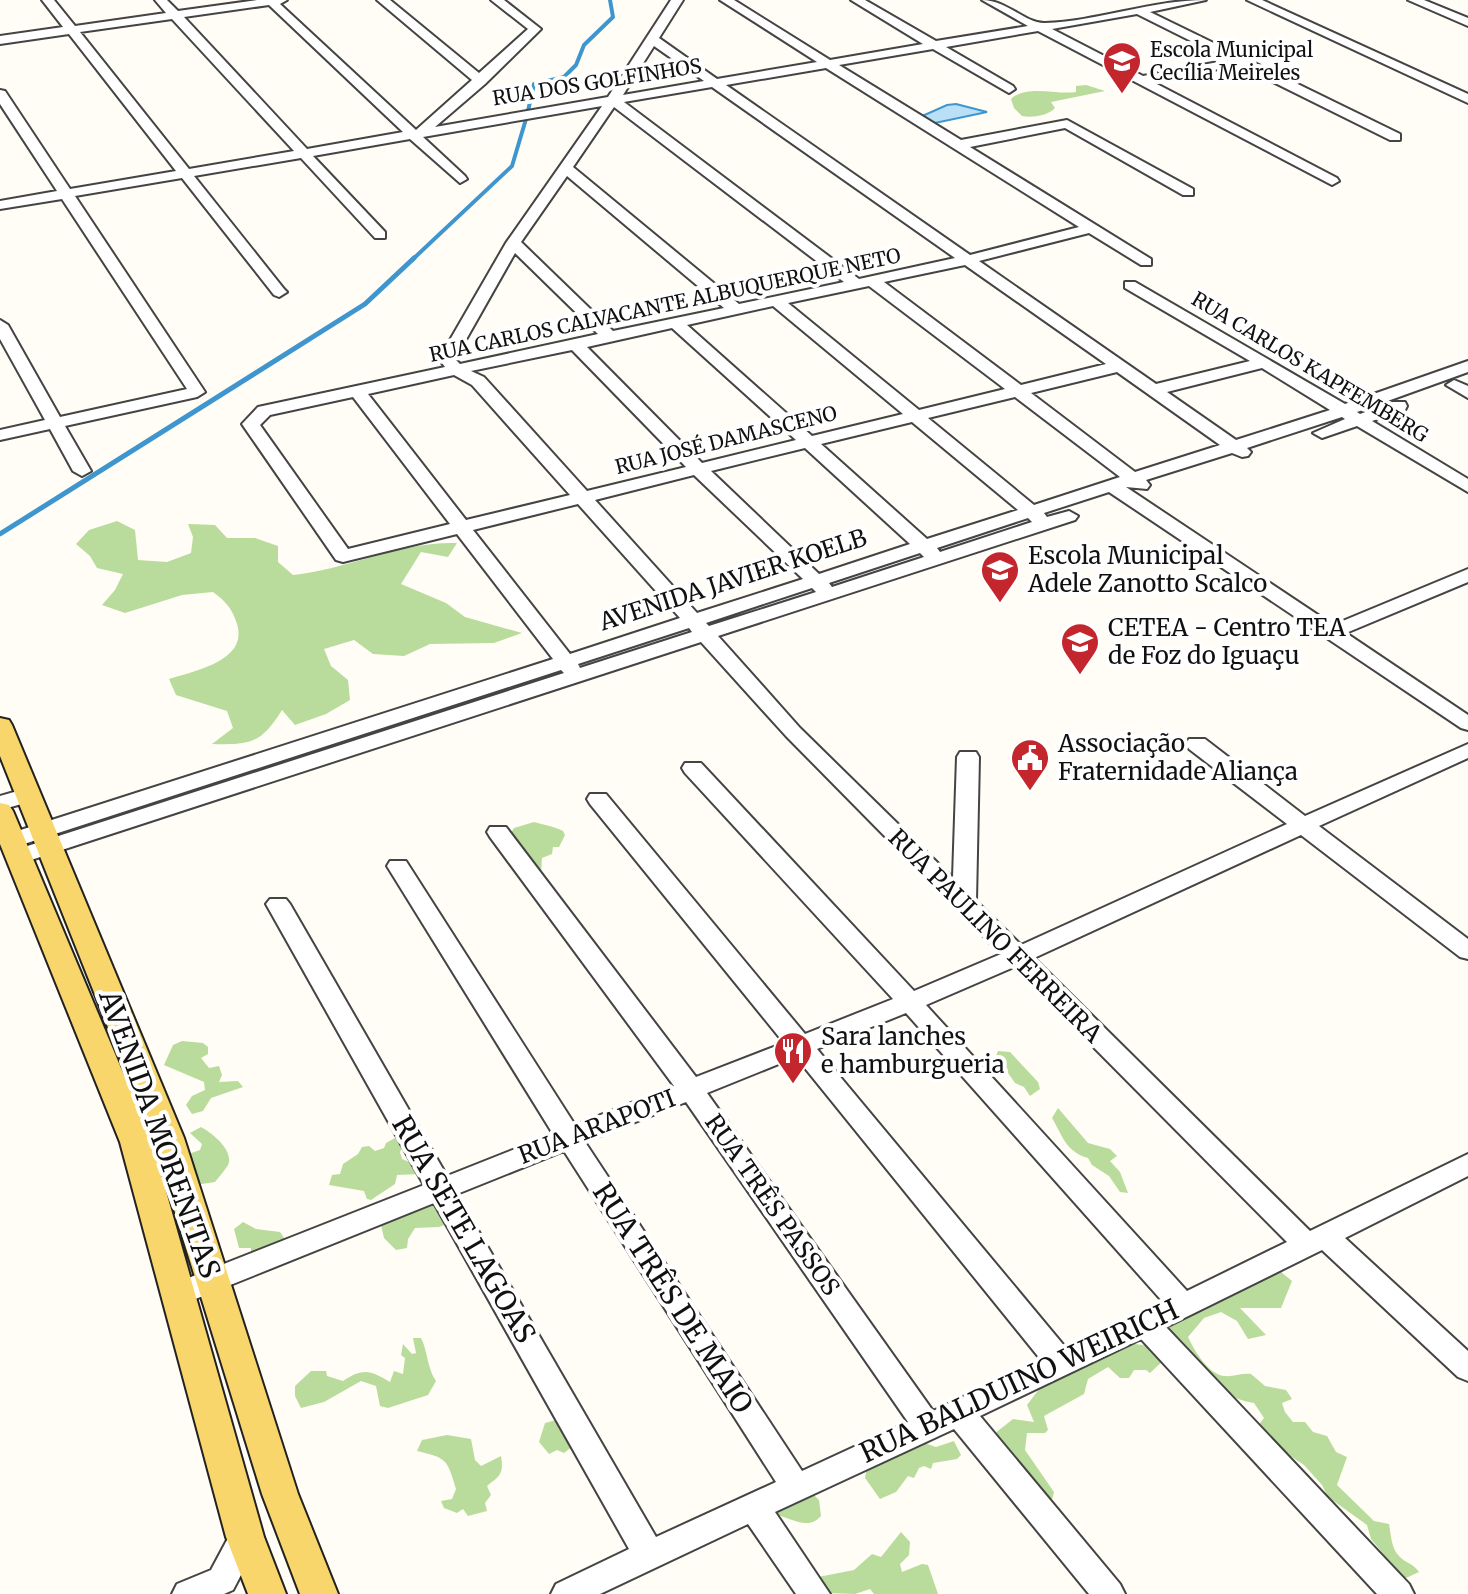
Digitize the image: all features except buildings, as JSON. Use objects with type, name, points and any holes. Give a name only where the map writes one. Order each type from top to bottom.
[{"type":"main road","name":"AVENIDA MORENITAS","points":[[0,725],[28,795],[25,837],[136,1142],[245,1537],[267,1594]]},
{"type":"main road","name":"AVENIDA MORENITAS","points":[[25,837],[168,1138],[280,1494],[319,1594]]},
{"type":"street","points":[[48,0],[279,292]]},
{"type":"street","points":[[161,0],[380,235]]},
{"type":"street","points":[[0,40],[274,0],[417,132],[460,179]]},
{"type":"street","points":[[383,0],[481,81]]},
{"type":"street","points":[[417,132],[481,81],[535,29],[497,0]]},
{"type":"street","points":[[456,370],[447,359],[513,243],[567,169],[677,0]]},
{"type":"street","points":[[726,0],[1146,262]]},
{"type":"street","points":[[857,0],[1009,89]]},
{"type":"street","points":[[988,0],[1332,181]]},
{"type":"street","points":[[1118,0],[1395,137]]},
{"type":"street","name":"RUA DOS GOLFINHOS","points":[[0,205],[1200,0]]},
{"type":"street","points":[[1253,0],[1468,99]]},
{"type":"street","points":[[1276,0],[1468,87]]},
{"type":"street","points":[[1414,0],[1468,22]]},
{"type":"street","points":[[652,39],[1241,452]]},
{"type":"street","points":[[1139,81],[1242,61]]},
{"type":"street","points":[[1413,74],[1430,70]]},
{"type":"street","points":[[0,94],[197,392],[0,435]]},
{"type":"street","points":[[613,100],[1018,391],[1130,488],[1330,633],[1468,724]]},
{"type":"street","points":[[958,145],[1067,124],[1188,192]]},
{"type":"street","points":[[567,169],[736,310]]},
{"type":"street","name":"RUA CARLOS CALVACANTE ALBUQUERQUE NETO","points":[[343,556],[251,424],[264,411],[967,260],[1091,228]]},
{"type":"street","points":[[513,243],[610,337]]},
{"type":"street","name":"RUA CARLOS KAPFEMBERG","points":[[1130,285],[1264,362],[1340,412],[1468,487]]},
{"type":"street","points":[[776,301],[1039,518]]},
{"type":"street","points":[[676,323],[931,553]]},
{"type":"street","points":[[0,325],[82,471]]},
{"type":"street","points":[[575,344],[698,469],[830,594]]},
{"type":"street","points":[[1154,390],[1264,362]]},
{"type":"street","name":"RUA JOSÉ DAMASCENO","points":[[343,556],[1120,366]]},
{"type":"street","name":"AVENIDA JAVIER KOELB","points":[[1241,452],[1468,366]]},
{"type":"street","name":"RUA PAULINO FERREIRA","points":[[456,370],[478,381],[803,743],[1015,957],[1316,1241],[1468,1369]]},
{"type":"street","name":"AVENIDA JAVIER KOELB","points":[[697,628],[830,594],[931,553],[1241,452],[1358,422],[1463,386]]},
{"type":"street","points":[[357,391],[570,669]]},
{"type":"street","name":"AVENIDA JAVIER KOELB","points":[[697,628],[815,581],[931,553]]},
{"type":"street","points":[[1330,633],[1468,575]]},
{"type":"street","points":[[25,837],[697,628]]},
{"type":"street","points":[[1197,744],[1468,951]]},
{"type":"street","points":[[964,906],[968,757]]},
{"type":"street","name":"RUA ARAPOTI","points":[[178,1294],[910,1002],[1463,759]]},
{"type":"street","points":[[693,768],[910,1002],[1182,1304]]},
{"type":"street","points":[[0,803],[28,795]]},
{"type":"street","points":[[598,799],[1061,1363]]},
{"type":"street","name":"RUA TRÊS PASSOS","points":[[498,832],[692,1091],[928,1427]]},
{"type":"street","name":"RUA TRÊS DE MAIO","points":[[398,866],[569,1138],[795,1486]]},
{"type":"street","name":"RUA SETE LAGOAS","points":[[278,904],[649,1555]]},
{"type":"street","name":"RUA BALDUINO WEIRICH","points":[[567,1594],[753,1505],[928,1427],[1316,1241],[1468,1164]]},
{"type":"street","points":[[1144,1323],[1398,1594]]},
{"type":"street","points":[[958,1412],[1109,1594]]},
{"type":"street","points":[[753,1505],[814,1594]]},
{"type":"street","points":[[188,1594],[222,1580],[245,1537]]},
{"type":"green space","points":[[1086,85],[1105,91],[1051,102],[1055,108],[1039,116],[1022,116],[1011,99],[1033,91],[1076,92],[1076,86]]},
{"type":"green space","points":[[117,521],[135,530],[138,560],[167,562],[191,553],[193,537],[188,524],[215,525],[227,538],[255,538],[278,546],[278,562],[293,575],[415,546],[457,543],[448,557],[421,552],[401,584],[446,603],[465,617],[522,633],[494,643],[430,644],[404,656],[373,654],[354,640],[324,649],[331,666],[348,680],[350,700],[326,714],[295,725],[282,710],[268,730],[253,740],[212,744],[233,728],[227,711],[176,695],[169,679],[206,667],[229,654],[239,634],[234,616],[213,592],[182,595],[125,613],[102,605],[123,574],[97,568],[90,556],[76,544],[89,530]]},
{"type":"green space","points":[[534,822],[559,829],[565,835],[559,847],[553,847],[552,854],[542,858],[541,872],[508,837],[514,828]]},
{"type":"green space","points":[[182,1041],[203,1043],[208,1047],[208,1054],[201,1058],[209,1068],[219,1066],[222,1075],[219,1082],[238,1081],[243,1087],[211,1098],[203,1111],[192,1114],[186,1105],[192,1096],[205,1090],[204,1082],[164,1065],[173,1045]]},
{"type":"green space","points":[[998,1051],[1010,1052],[1038,1082],[1040,1089],[1030,1096],[1024,1087],[1015,1083],[996,1056]]},
{"type":"green space","points":[[1058,1108],[1088,1143],[1110,1149],[1117,1156],[1110,1161],[1120,1172],[1128,1193],[1120,1192],[1109,1176],[1092,1165],[1088,1158],[1074,1152],[1052,1118]]},
{"type":"green space","points":[[201,1127],[224,1146],[229,1162],[215,1182],[195,1185],[186,1155],[200,1150],[202,1144],[190,1133]]},
{"type":"green space","points":[[395,1138],[406,1141],[400,1152],[402,1159],[409,1162],[418,1159],[421,1174],[397,1175],[395,1184],[371,1200],[367,1199],[364,1191],[329,1185],[332,1175],[340,1174],[343,1164],[358,1154],[362,1147],[369,1146],[375,1151]]},
{"type":"green space","points":[[421,1185],[433,1185],[430,1200],[452,1222],[439,1227],[415,1228],[408,1239],[407,1248],[396,1250],[384,1238],[381,1225],[372,1227],[402,1195]]},
{"type":"green space","points":[[243,1222],[256,1229],[280,1232],[284,1238],[281,1249],[259,1257],[251,1253],[251,1248],[239,1248],[234,1229]]},
{"type":"green space","points":[[1269,1262],[1292,1281],[1281,1308],[1240,1308],[1266,1335],[1248,1339],[1237,1321],[1221,1312],[1204,1318],[1188,1337],[1202,1361],[1212,1371],[1227,1376],[1251,1374],[1265,1386],[1286,1390],[1292,1399],[1282,1403],[1293,1422],[1305,1422],[1313,1432],[1327,1436],[1336,1452],[1347,1457],[1337,1485],[1374,1521],[1389,1524],[1396,1553],[1419,1572],[1404,1579],[1371,1539],[1367,1525],[1328,1497],[1304,1465],[1262,1437],[1258,1426],[1264,1418],[1254,1403],[1226,1393],[1214,1384],[1193,1363],[1167,1327]]},
{"type":"green space","points":[[1124,1335],[1135,1344],[1149,1346],[1165,1359],[1150,1373],[1134,1370],[1129,1378],[1120,1378],[1108,1367],[1088,1379],[1084,1394],[1044,1416],[1048,1430],[1045,1433],[1027,1433],[1025,1450],[1054,1492],[1052,1500],[1038,1494],[994,1434],[1013,1419],[1034,1422],[1027,1405],[1043,1384]]},
{"type":"green space","points":[[413,1338],[421,1338],[436,1381],[428,1395],[388,1408],[380,1406],[376,1386],[361,1381],[324,1402],[301,1408],[295,1396],[295,1386],[311,1371],[326,1371],[327,1376],[343,1381],[367,1372],[390,1382],[394,1371],[403,1374],[403,1344],[412,1354],[416,1353]]},
{"type":"green space","points":[[562,1421],[573,1446],[564,1453],[557,1450],[549,1454],[539,1442],[545,1423]]},
{"type":"green space","points":[[447,1435],[471,1439],[475,1460],[481,1466],[501,1456],[500,1474],[487,1486],[491,1495],[485,1503],[487,1511],[468,1516],[463,1509],[457,1513],[444,1508],[441,1501],[452,1499],[456,1489],[448,1466],[440,1458],[417,1451],[422,1440]]},
{"type":"green space","points":[[916,1440],[936,1447],[954,1441],[961,1455],[957,1459],[933,1463],[931,1469],[924,1466],[919,1468],[914,1478],[908,1476],[896,1492],[880,1499],[865,1478],[868,1461]]},
{"type":"green space","points":[[811,1492],[819,1500],[821,1516],[811,1523],[774,1514],[779,1506]]},
{"type":"green space","points":[[901,1532],[910,1542],[909,1555],[900,1564],[902,1572],[922,1564],[928,1565],[938,1594],[874,1594],[870,1589],[855,1594],[824,1593],[818,1577],[854,1570],[872,1554],[881,1557]]},
{"type":"water","points":[[956,104],[987,112],[935,123],[920,117],[947,105]]},
{"type":"waterway","points":[[528,111],[534,84],[564,77],[576,65],[584,45],[613,17],[610,0]]},
{"type":"waterway","points":[[412,260],[512,166],[526,119]]},
{"type":"waterway","points":[[0,534],[365,304],[414,258]]},
{"type":"place","name":"Escola Municipal Cecília Meireles","points":[[1122,95]]},
{"type":"place","name":"Escola Municipal Adele Zanotto Scalco","points":[[1000,604]]},
{"type":"place","name":"CETEA - Centro TEA de Foz do Iguaçu","points":[[1080,676]]},
{"type":"place","name":"Associação Fraternidade Aliança","points":[[1030,792]]},
{"type":"place","name":"Sara lanches e hamburgueria","points":[[793,1085]]}]
